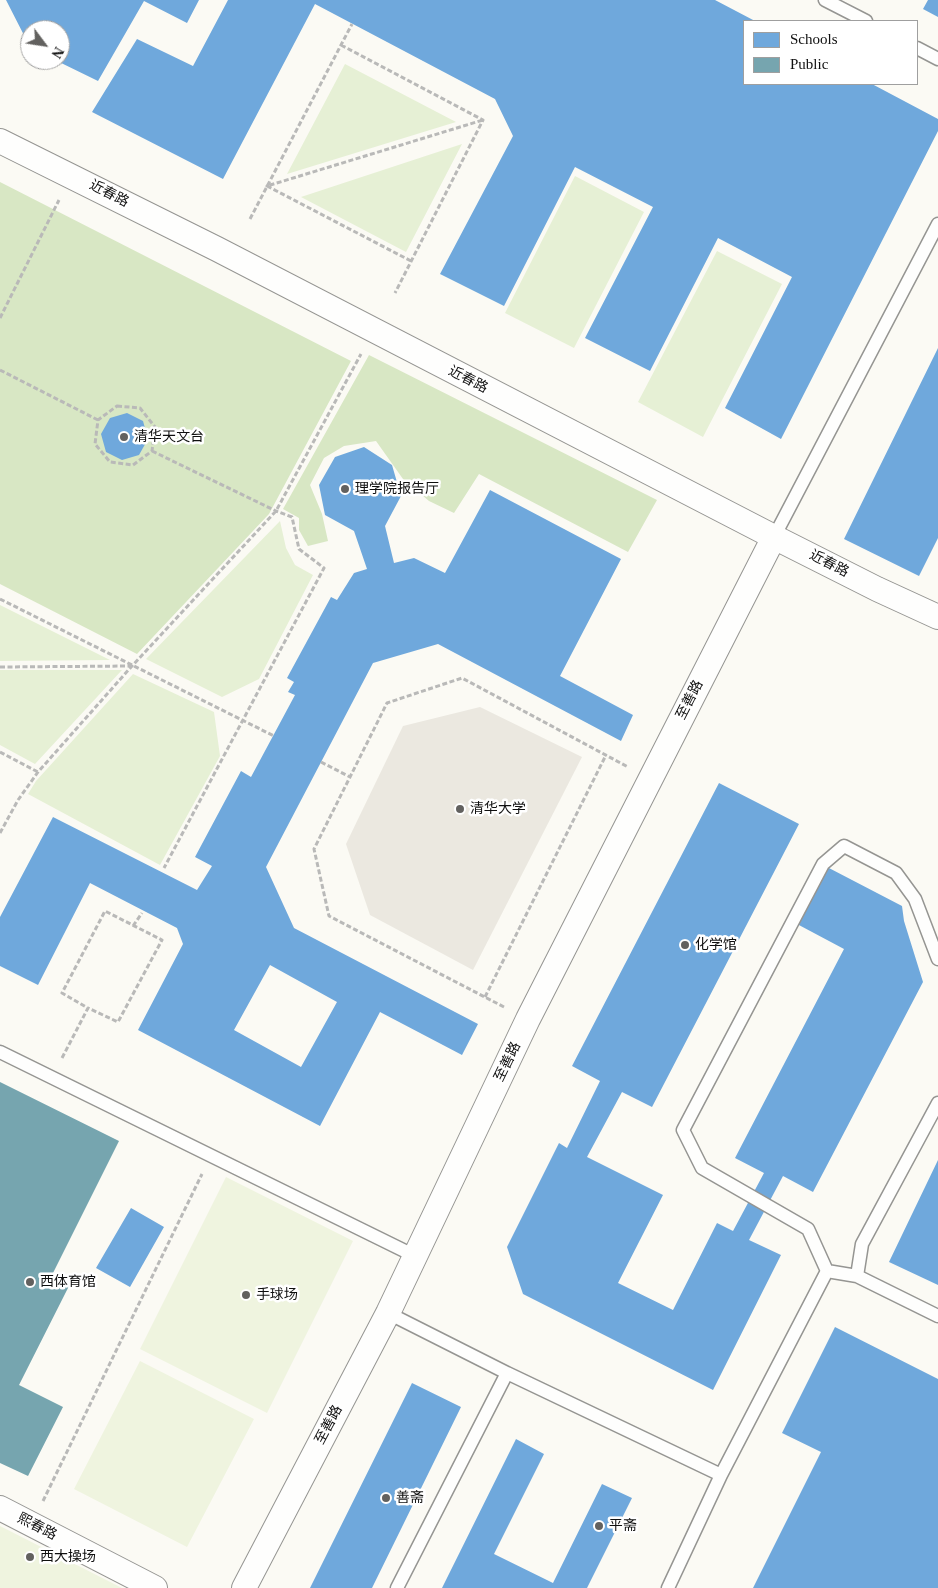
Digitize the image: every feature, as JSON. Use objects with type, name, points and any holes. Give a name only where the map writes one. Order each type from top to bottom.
[{"type":"street","name":"近春路","points":[[0,141],[72,175],[774,537],[877,589],[938,617]]},
{"type":"street","name":"至善路","points":[[244,1588],[388,1313],[528,1019],[774,537]]},
{"type":"street","name":"熙春路","points":[[0,1508],[155,1588]]},
{"type":"lane","points":[[825,0],[864,20]]},
{"type":"lane","points":[[918,49],[938,59]]},
{"type":"lane","points":[[774,537],[938,224]]},
{"type":"lane","points":[[827,1271],[808,1229],[702,1168],[683,1130],[823,864],[844,846],[896,873],[914,899],[938,959]]},
{"type":"lane","points":[[0,1052],[415,1256]]},
{"type":"lane","points":[[857,1276],[862,1244],[938,1102]]},
{"type":"lane","points":[[827,1271],[857,1276],[938,1316]]},
{"type":"lane","points":[[668,1588],[721,1475],[827,1271]]},
{"type":"lane","points":[[388,1313],[507,1373],[721,1475]]},
{"type":"lane","points":[[397,1588],[507,1373]]},
{"type":"path","points":[[250,219],[352,24]]},
{"type":"path","points":[[341,45],[483,120]]},
{"type":"path","points":[[267,186],[483,120]]},
{"type":"path","points":[[395,293],[483,120]]},
{"type":"path","points":[[0,318],[72,175]]},
{"type":"path","points":[[267,186],[411,261]]},
{"type":"path","points":[[0,833],[18,800],[38,772],[132,666],[276,511],[373,331]]},
{"type":"path","points":[[0,370],[98,420]]},
{"type":"path","points":[[117,406],[140,408],[155,427],[152,451],[133,465],[110,462],[95,444],[98,420],[117,406]]},
{"type":"path","points":[[152,451],[292,517],[299,549],[324,568],[164,868]]},
{"type":"path","points":[[0,600],[274,736]]},
{"type":"path","points":[[0,667],[132,666]]},
{"type":"path","points":[[528,1019],[330,916],[314,849],[350,777],[388,703],[462,678],[651,779]]},
{"type":"path","points":[[0,752],[38,772]]},
{"type":"path","points":[[485,996],[606,755]]},
{"type":"path","points":[[320,762],[350,777]]},
{"type":"path","points":[[105,911],[133,926],[162,940],[118,1022],[62,994],[105,911]]},
{"type":"path","points":[[133,926],[142,913]]},
{"type":"path","points":[[52,1077],[88,1008]]},
{"type":"path","points":[[32,1524],[211,1156]]},
{"type":"green space","points":[[345,64],[456,122],[287,174]]},
{"type":"green space","points":[[462,144],[406,252],[301,197]]},
{"type":"green space","points":[[575,176],[644,212],[574,348],[505,313]]},
{"type":"green space","points":[[0,182],[351,361],[269,514],[137,654],[0,584]]},
{"type":"green space","points":[[717,251],[782,284],[703,437],[638,402]]},
{"type":"green space","points":[[369,355],[657,500],[628,552],[479,474],[454,513],[429,501],[403,479],[376,441],[344,446],[324,458],[310,485],[322,514],[328,541],[308,546],[299,530],[299,518],[283,509]]},
{"type":"green space","points":[[280,521],[286,548],[295,565],[313,575],[259,679],[222,697],[146,659]]},
{"type":"green space","points":[[0,605],[110,660],[0,661]]},
{"type":"green space","points":[[0,670],[122,670],[35,764],[0,745]]},
{"type":"green space","points":[[133,674],[214,712],[220,756],[160,865],[28,794],[36,781]]},
{"type":"green space","name":"手球场","points":[[226,1177],[353,1241],[267,1413],[140,1349]]},
{"type":"green space","points":[[140,1361],[254,1419],[187,1547],[74,1489]]},
{"type":"green space","name":"西大操场","points":[[0,1526],[122,1588],[0,1588]]},
{"type":"shaded area","points":[[480,707],[582,757],[473,970],[370,915],[346,844],[403,726]]},
{"type":"building: Schools","points":[[6,0],[199,0],[187,23],[144,1],[98,81],[70,67],[70,20],[20,20],[20,27]]},
{"type":"building: Schools","points":[[228,0],[715,0],[753,20],[743,20],[743,85],[874,85],[938,119],[938,131],[781,439],[725,408],[792,277],[718,238],[650,371],[585,338],[653,207],[575,167],[504,306],[440,274],[513,136],[495,99],[315,4],[223,179],[92,112],[137,39],[193,66]]},
{"type":"building: Schools","points":[[928,0],[938,0],[938,17],[923,9]]},
{"type":"building: Schools","points":[[938,348],[938,538],[919,576],[844,539]]},
{"type":"building: Schools","name":"清华天文台","points":[[127,413],[143,421],[148,439],[139,455],[122,460],[106,452],[101,434],[110,418]]},
{"type":"building: Schools","points":[[364,447],[392,465],[401,496],[385,526],[394,563],[414,558],[445,573],[490,490],[621,559],[560,676],[633,715],[621,741],[438,644],[373,663],[266,867],[294,928],[478,1024],[462,1055],[380,1012],[320,1126],[138,1030],[183,944],[177,928],[90,883],[38,985],[0,966],[0,917],[53,817],[197,890],[212,866],[195,857],[241,771],[251,777],[295,695],[288,692],[294,682],[287,678],[331,597],[337,600],[354,573],[367,569],[354,531],[325,515],[319,485],[335,457]],"holes":[[[270,965],[337,1002],[301,1067],[234,1030]]]},
{"type":"building: Schools","points":[[719,783],[799,824],[652,1107],[622,1092],[587,1157],[663,1195],[618,1283],[673,1310],[717,1223],[733,1231],[764,1173],[735,1158],[844,949],[797,924],[827,867],[902,906],[904,921],[923,982],[813,1192],[783,1176],[749,1240],[781,1255],[713,1390],[523,1294],[507,1247],[559,1143],[567,1148],[600,1081],[572,1066]]},
{"type":"building: Schools","points":[[938,1160],[938,1285],[889,1262]]},
{"type":"building: Schools","points":[[131,1208],[164,1227],[130,1287],[96,1268]]},
{"type":"building: Schools","points":[[835,1327],[938,1379],[938,1588],[753,1588],[821,1452],[782,1433]]},
{"type":"building: Schools","name":"善斋","points":[[412,1383],[461,1407],[372,1588],[310,1588]]},
{"type":"building: Schools","name":"平斋","points":[[516,1439],[544,1454],[494,1554],[553,1583],[602,1484],[632,1498],[587,1588],[442,1588]]},
{"type":"building: Public","name":"西体育馆","points":[[0,1082],[119,1141],[51,1277],[69,1286],[19,1385],[63,1407],[28,1476],[0,1463]]},
{"type":"place","name":"清华天文台","points":[[124,437]]},
{"type":"place","name":"理学院报告厅","points":[[345,489]]},
{"type":"place","name":"清华大学","points":[[460,809]]},
{"type":"place","name":"化学馆","points":[[685,945]]},
{"type":"place","name":"西体育馆","points":[[30,1282]]},
{"type":"place","name":"手球场","points":[[246,1295]]},
{"type":"place","name":"善斋","points":[[386,1498]]},
{"type":"place","name":"平斋","points":[[599,1526]]},
{"type":"place","name":"西大操场","points":[[30,1557]]}]
